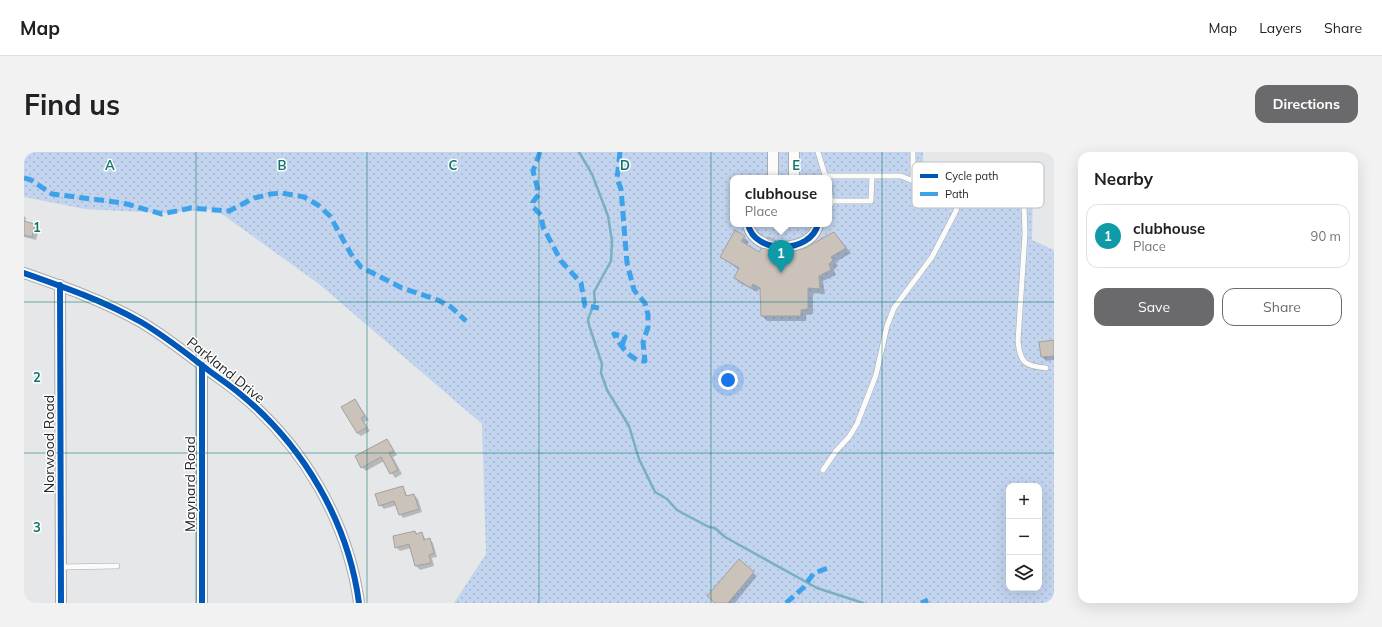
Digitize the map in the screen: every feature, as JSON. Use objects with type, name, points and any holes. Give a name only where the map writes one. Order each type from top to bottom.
[{"type":"street","points":[[773,152],[773,175]]},
{"type":"street","points":[[794,152],[794,175]]},
{"type":"street","points":[[748,227],[749,231],[753,236],[768,245],[786,247],[806,241],[812,236],[816,227]]},
{"type":"street","name":"Parkland Drive","points":[[24,273],[60,285],[108,305],[141,322],[202,365],[239,393],[259,411],[305,464],[322,489],[336,519],[348,553],[356,582],[359,603]]},
{"type":"street","name":"Norwood Road","points":[[60,285],[61,603]]},
{"type":"street","name":"Maynard Road","points":[[202,365],[202,603]]},
{"type":"lane","points":[[818,152],[825,175]]},
{"type":"lane","points":[[832,203],[871,201],[872,176]]},
{"type":"lane","points":[[832,177],[901,176],[912,181]]},
{"type":"lane","points":[[823,470],[836,450],[849,437],[857,424],[876,375],[887,326],[894,308],[932,257],[957,208]]},
{"type":"lane","points":[[1024,208],[1025,234],[1018,341],[1019,354],[1023,361],[1029,365],[1046,368]]},
{"type":"lane","points":[[61,567],[118,566]]},
{"type":"shaded area","points":[[24,152],[923,152],[923,162],[912,162],[912,208],[1033,208],[1032,240],[1054,250],[1054,603],[454,603],[486,554],[482,424],[319,284],[215,209],[163,213],[85,209],[24,197]]},
{"type":"building","points":[[24,221],[35,224],[32,237],[24,235]]},
{"type":"building","points":[[735,230],[745,236],[741,241],[759,252],[768,237],[776,241],[768,256],[788,256],[790,252],[805,248],[834,232],[846,248],[831,257],[833,260],[829,264],[831,270],[819,276],[820,289],[808,288],[808,309],[801,310],[801,316],[761,316],[760,288],[753,284],[751,288],[734,278],[739,268],[720,257]]},
{"type":"building","points":[[1054,340],[1054,356],[1041,357],[1039,342]]},
{"type":"building","points":[[355,399],[365,416],[361,418],[367,427],[357,433],[341,407]]},
{"type":"building","points":[[387,439],[394,451],[389,453],[398,470],[390,474],[381,457],[361,468],[355,456]]},
{"type":"building","points":[[403,486],[406,496],[414,494],[419,509],[399,515],[394,501],[379,506],[375,494]]},
{"type":"building","points":[[415,531],[416,534],[422,532],[424,540],[430,538],[434,553],[429,555],[431,563],[415,566],[409,544],[395,548],[393,536]]},
{"type":"building","points":[[739,559],[754,572],[728,603],[715,603],[707,596]]},
{"type":"waterway","points":[[579,152],[592,174],[608,216],[612,241],[611,261],[594,292],[595,302],[588,319],[589,325],[602,364],[601,373],[607,390],[629,426],[639,459],[655,492],[667,499],[677,510],[709,527],[715,528],[725,537],[817,588],[863,603]]},
{"type":"marked path","points":[[540,152],[533,171],[539,194],[533,202],[533,207],[541,215],[543,227],[561,261],[581,283],[585,306],[599,308]]},
{"type":"marked path","points":[[620,152],[617,179],[621,189],[627,263],[634,290],[645,303],[648,315],[648,327],[643,342],[645,361],[635,359],[626,352],[619,343],[614,334],[625,337],[622,346]]},
{"type":"marked path","points":[[24,178],[31,180],[52,194],[123,203],[162,214],[191,208],[229,211],[254,198],[271,194],[282,193],[304,197],[318,205],[330,216],[351,254],[361,267],[402,288],[438,300],[451,307],[466,321]]},
{"type":"marked path","points":[[786,603],[803,588],[814,573],[831,567]]},
{"type":"marked path","points":[[921,603],[928,600]]},
{"type":"cycle path","points":[[749,227],[752,234],[760,241],[771,246],[783,247],[805,241],[813,234],[816,227]]},
{"type":"cycle path","points":[[24,273],[98,301],[141,322],[157,332],[230,386],[262,414],[283,436],[302,461],[319,487],[333,514],[345,543],[359,603]]},
{"type":"cycle path","points":[[60,285],[61,603]]},
{"type":"cycle path","points":[[202,365],[202,603]]},
{"type":"place","name":"clubhouse","points":[[781,273]]}]
